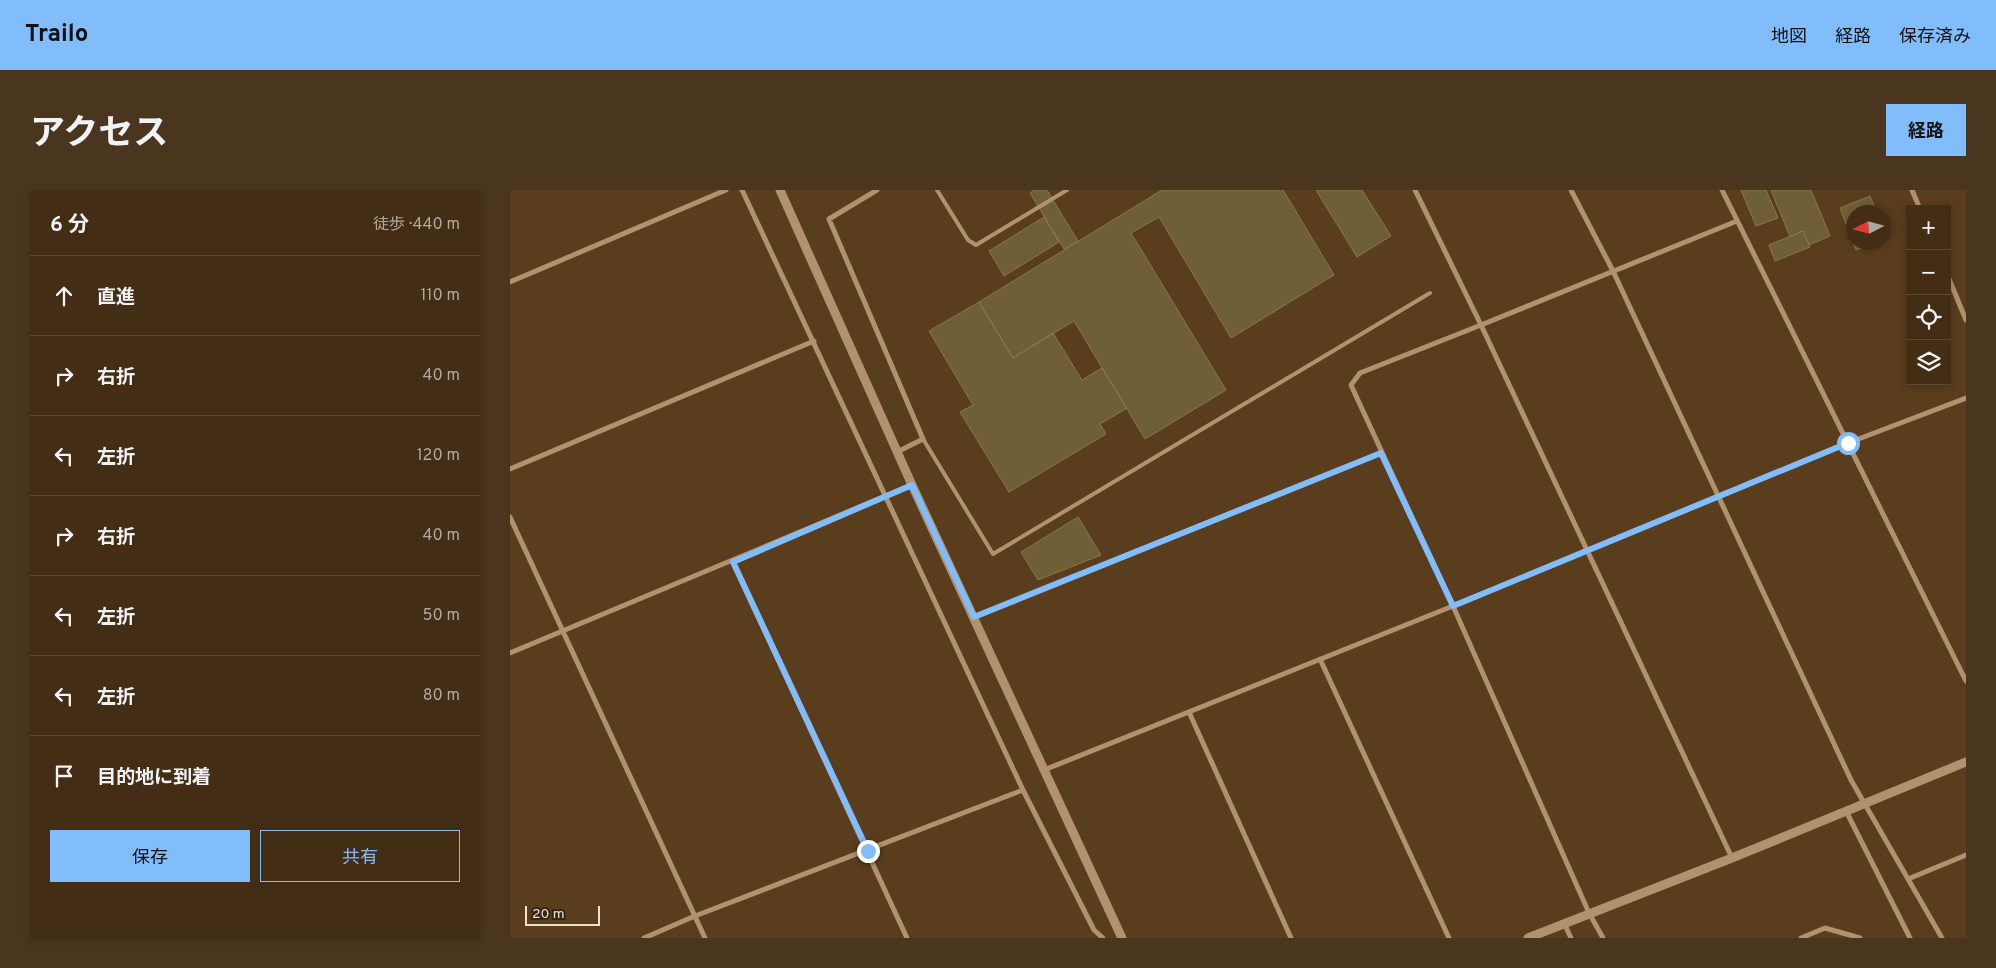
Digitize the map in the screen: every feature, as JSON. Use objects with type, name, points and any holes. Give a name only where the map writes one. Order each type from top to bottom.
[{"type":"street","points":[[510,282],[726,190]]},
{"type":"street","points":[[742,190],[1023,790],[1094,930],[1103,938]]},
{"type":"street","points":[[780,190],[912,485],[1122,938]]},
{"type":"street","points":[[877,190],[829,219],[923,439],[897,452]]},
{"type":"street","points":[[1415,190],[1588,549],[1732,858]]},
{"type":"street","points":[[1571,190],[1613,271],[1863,803],[1942,938]]},
{"type":"street","points":[[1722,190],[1966,681]]},
{"type":"street","points":[[1912,190],[1918,205]]},
{"type":"street","points":[[1603,938],[1589,913],[1453,606],[1351,385],[1360,373],[1737,221]]},
{"type":"street","points":[[1951,284],[1966,320]]},
{"type":"street","points":[[510,469],[814,341]]},
{"type":"street","points":[[1044,770],[1453,606],[1848,443],[1966,398]]},
{"type":"street","points":[[974,617],[1381,453]]},
{"type":"street","points":[[510,653],[733,562],[912,485]]},
{"type":"street","points":[[510,517],[564,630],[705,938]]},
{"type":"street","points":[[733,562],[907,938]]},
{"type":"street","points":[[1320,659],[1449,938]]},
{"type":"street","points":[[1189,712],[1291,938]]},
{"type":"street","points":[[1528,938],[1732,858],[1966,762]]},
{"type":"street","points":[[644,938],[695,916],[1023,790]]},
{"type":"street","points":[[1846,811],[1910,938]]},
{"type":"street","points":[[1908,879],[1966,855]]},
{"type":"street","points":[[1564,923],[1572,938]]},
{"type":"street","points":[[1801,938],[1826,928],[1860,938]]},
{"type":"lane","points":[[937,190],[968,240],[976,245],[1067,190]]},
{"type":"lane","points":[[923,439],[993,554],[1430,294]]},
{"type":"building","points":[[1034,190],[1047,190],[1078,241],[1064,249],[1030,193]]},
{"type":"building","points":[[1162,190],[1283,190],[1334,275],[1231,338],[1159,217],[1131,233],[1226,390],[1145,439],[1074,321],[1013,358],[979,302]]},
{"type":"building","points":[[1316,190],[1362,190],[1391,236],[1357,257]]},
{"type":"building","points":[[1741,190],[1766,190],[1778,218],[1756,226]]},
{"type":"building","points":[[1771,190],[1811,190],[1830,236],[1809,245],[1803,231],[1790,237]]},
{"type":"building","points":[[1870,196],[1873,205],[1848,205]]},
{"type":"building","points":[[1846,206],[1846,224],[1840,208]]},
{"type":"building","points":[[1044,217],[1059,242],[1004,276],[989,251]]},
{"type":"building","points":[[1803,231],[1810,247],[1775,261],[1769,245]]},
{"type":"building","points":[[979,302],[1013,358],[1053,333],[1082,380],[1102,368],[1127,408],[1100,424],[1106,434],[1009,492],[960,412],[973,405],[929,331]]},
{"type":"building","points":[[1078,517],[1101,555],[1038,580],[1021,552]]},
{"type":"route","points":[[868,851],[733,562],[912,485],[974,617],[1381,453],[1453,606],[1848,443]]}]
